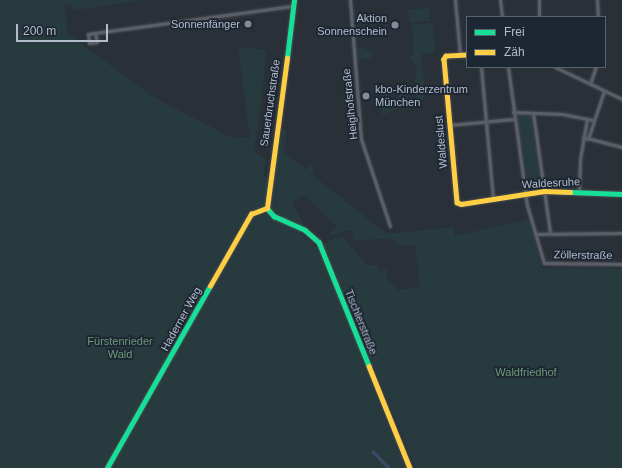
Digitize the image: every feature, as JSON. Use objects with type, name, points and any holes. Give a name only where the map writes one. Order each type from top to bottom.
[{"type":"street","name":"Sauerbruchstraße","points":[[267,208],[292,6],[294,0]]},
{"type":"street","name":"Heiglhofstraße","points":[[350,0],[361,138],[390,226]]},
{"type":"street","points":[[456,0],[460,55],[466,55]]},
{"type":"street","points":[[500,0],[502,16]]},
{"type":"street","points":[[539,0],[540,16]]},
{"type":"street","points":[[597,0],[598,16]]},
{"type":"street","points":[[95,33],[292,6]]},
{"type":"street","name":"Waldeslust","points":[[458,203],[455,200],[444,59],[446,56],[460,55]]},
{"type":"street","points":[[481,68],[492,200]]},
{"type":"street","points":[[508,68],[514,119],[529,213],[536,234],[622,233]]},
{"type":"street","points":[[557,68],[622,99]]},
{"type":"street","points":[[590,84],[596,68]]},
{"type":"street","points":[[588,139],[593,120],[604,91]]},
{"type":"street","points":[[513,112],[562,114],[593,120]]},
{"type":"street","points":[[533,113],[550,233]]},
{"type":"street","points":[[449,125],[514,119]]},
{"type":"street","points":[[579,190],[583,137],[587,119]]},
{"type":"street","points":[[583,137],[622,147]]},
{"type":"street","name":"Waldesruhe","points":[[458,203],[492,200],[526,192],[544,191],[579,190],[622,194]]},
{"type":"street","name":"Haderner Weg","points":[[107,468],[251,214],[255,211],[267,208]]},
{"type":"street","name":"Tischlerstraße","points":[[267,208],[274,216],[305,230],[319,242],[410,468]]},
{"type":"street","name":"Zöllerstraße","points":[[536,234],[544,263],[622,264]]},
{"type":"green space","name":"Fürstenrieder Wald","points":[[0,0],[144,0],[76,10],[70,4],[64,5],[68,34],[152,96],[232,138],[250,137],[238,47],[267,50],[254,153],[266,158],[264,176],[272,179],[279,128],[287,129],[284,152],[308,171],[308,165],[313,165],[313,172],[310,173],[387,234],[454,227],[455,236],[529,219],[542,268],[622,269],[622,468],[416,468],[369,355],[361,358],[406,468],[0,468]],"holes":[[[304,195],[338,227],[331,230],[330,236],[347,230],[352,231],[353,240],[391,239],[402,246],[415,245],[420,287],[398,290],[384,276],[387,275],[387,268],[383,269],[383,274],[376,265],[367,265],[342,236],[315,247],[300,233],[304,225],[292,203]]]},
{"type":"green space","points":[[429,8],[430,21],[409,22],[408,9]]},
{"type":"green space","points":[[433,23],[435,53],[422,54],[425,98],[382,115],[381,93],[387,94],[394,101],[403,90],[411,101],[418,95],[414,87],[417,69],[409,56],[414,56],[412,24]]},
{"type":"green space","points":[[361,46],[374,55],[370,60],[369,58],[360,60],[358,58],[357,48],[361,49]]},
{"type":"green space","points":[[516,114],[531,115],[542,188],[529,189]]},
{"type":"water","points":[[374,450],[390,468],[386,468],[371,452]]},
{"type":"traffic: fast","points":[[287,58],[294,0]]},
{"type":"traffic: fast","points":[[570,192],[622,194]]},
{"type":"traffic: fast","points":[[267,208],[274,216],[305,230],[319,242],[369,366]]},
{"type":"traffic: fast","points":[[107,468],[210,286]]},
{"type":"traffic: slow","points":[[466,55],[446,56],[444,59],[457,202],[461,204],[544,191],[570,192]]},
{"type":"traffic: slow","points":[[267,208],[287,58]]},
{"type":"traffic: slow","points":[[210,286],[251,214],[267,208]]},
{"type":"traffic: slow","points":[[369,366],[410,468]]},
{"type":"place","name":"Sonnenfänger","points":[[248,24]]},
{"type":"place","name":"Aktion Sonnenschein","points":[[395,25]]},
{"type":"place","name":"kbo-Kinderzentrum München","points":[[366,96]]},
{"type":"park label","name":"Waldfriedhof","points":[[526,372]]}]
